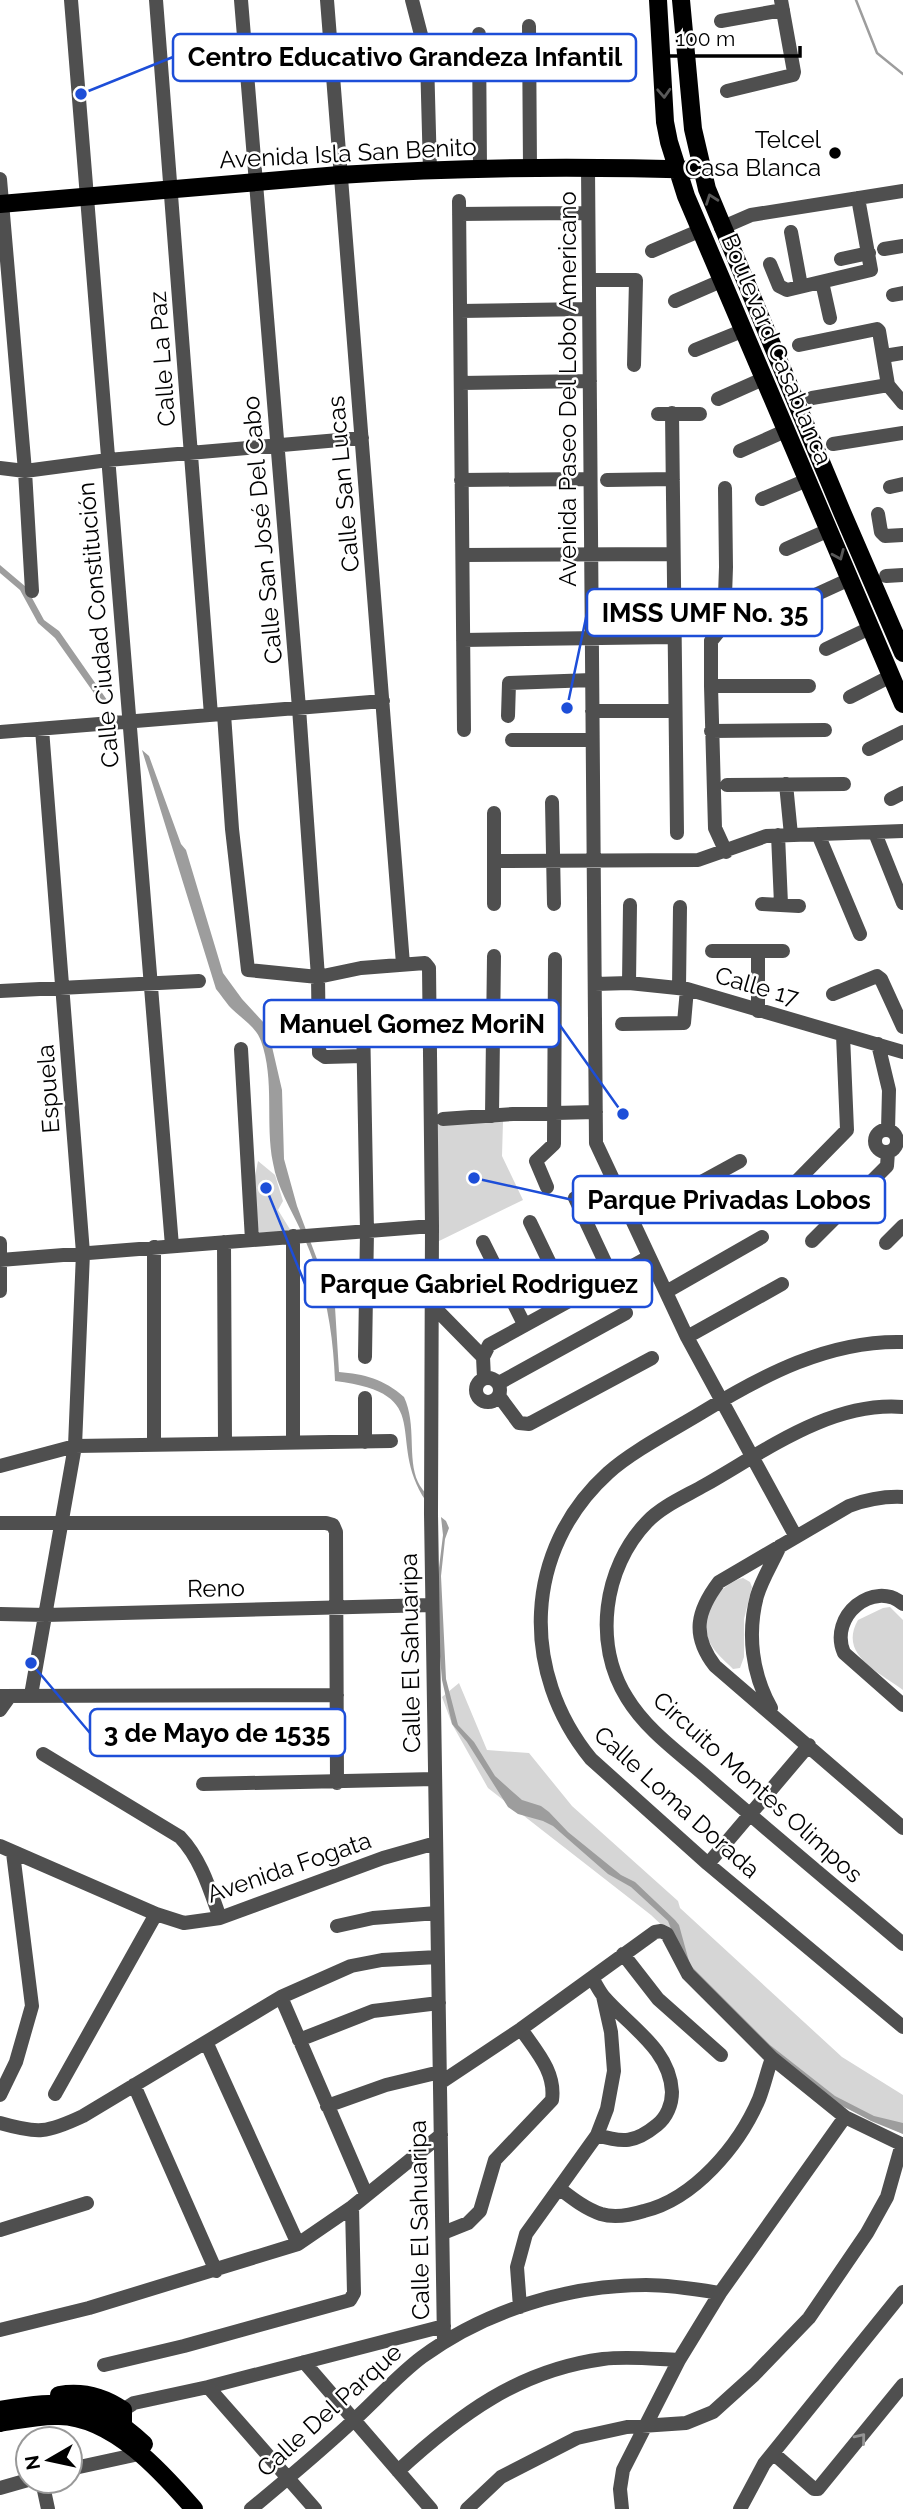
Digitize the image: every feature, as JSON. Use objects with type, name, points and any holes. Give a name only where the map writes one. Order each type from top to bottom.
[{"type":"main road","name":"Boulevard Casablanca","points":[[658,0],[665,122],[677,169],[699,231],[903,704]]},
{"type":"main road","name":"Boulevard Casablanca","points":[[681,0],[693,129],[701,170],[721,228],[903,653]]},
{"type":"main road","name":"Avenida Isla San Benito","points":[[1,204],[341,175],[480,169],[701,170]]},
{"type":"main road","points":[[0,2410],[43,2402],[60,2402],[127,2413],[160,2470]]},
{"type":"main road","points":[[0,2423],[57,2416],[72,2417],[112,2433],[160,2470],[194,2509]]},
{"type":"street","name":"Calle Ciudad Constitución","points":[[71,0],[172,1246]]},
{"type":"street","name":"Calle La Paz","points":[[156,0],[191,453],[217,715],[246,963],[250,972],[281,972],[318,977]]},
{"type":"street","name":"Calle San José Del Cabo","points":[[241,0],[299,708],[318,977],[319,1053],[322,1056],[363,1056]]},
{"type":"street","name":"Calle San Lucas","points":[[327,0],[403,964]]},
{"type":"street","points":[[412,0],[427,58],[430,171]]},
{"type":"street","points":[[721,21],[782,5],[794,72],[793,75],[727,91]]},
{"type":"street","points":[[529,26],[530,169]]},
{"type":"street","points":[[479,34],[480,169]]},
{"type":"street","name":"Avenida Paseo Del Lobo Americano","points":[[588,168],[594,984],[598,1150],[687,1337],[796,1537]]},
{"type":"street","points":[[0,179],[25,471],[32,591]]},
{"type":"street","points":[[721,228],[751,215],[903,191]]},
{"type":"street","points":[[770,264],[782,289],[871,270],[858,198]]},
{"type":"street","points":[[464,730],[459,208],[588,214]]},
{"type":"street","points":[[652,251],[699,231]]},
{"type":"street","points":[[791,232],[802,286]]},
{"type":"street","points":[[884,249],[903,246]]},
{"type":"street","points":[[841,259],[869,253]]},
{"type":"street","points":[[589,280],[636,280],[635,365]]},
{"type":"street","points":[[674,301],[721,281]]},
{"type":"street","points":[[822,282],[830,318]]},
{"type":"street","points":[[460,311],[589,309]]},
{"type":"street","points":[[799,345],[873,329],[879,331],[888,385],[903,403]]},
{"type":"street","points":[[695,350],[742,331]]},
{"type":"street","points":[[884,356],[903,352]]},
{"type":"street","points":[[718,399],[763,379]]},
{"type":"street","points":[[461,383],[590,382]]},
{"type":"street","points":[[812,398],[888,385]]},
{"type":"street","points":[[677,833],[673,479],[665,414],[700,414]]},
{"type":"street","points":[[740,451],[785,431]]},
{"type":"street","points":[[833,444],[903,433]]},
{"type":"street","points":[[0,468],[25,471],[107,460],[362,438]]},
{"type":"street","points":[[461,480],[590,479]]},
{"type":"street","points":[[607,480],[673,479]]},
{"type":"street","points":[[762,499],[807,480]]},
{"type":"street","points":[[724,488],[724,625],[711,641],[711,731],[715,828],[726,852]]},
{"type":"street","points":[[878,514],[881,532],[885,536],[903,535]]},
{"type":"street","points":[[786,549],[829,530]]},
{"type":"street","points":[[463,555],[673,554]]},
{"type":"street","points":[[886,576],[903,575]]},
{"type":"street","points":[[804,600],[850,579]]},
{"type":"street","points":[[724,625],[798,629]]},
{"type":"street","points":[[826,649],[870,628]]},
{"type":"street","points":[[463,640],[674,637]]},
{"type":"street","points":[[849,697],[891,676]]},
{"type":"street","points":[[509,716],[509,683],[592,680]]},
{"type":"street","points":[[711,686],[809,686]]},
{"type":"street","points":[[0,732],[383,701]]},
{"type":"street","points":[[592,711],[674,711]]},
{"type":"street","name":"Espuela","points":[[31,1695],[75,1446],[83,1253],[42,729]]},
{"type":"street","points":[[711,731],[825,730]]},
{"type":"street","points":[[869,749],[903,732]]},
{"type":"street","points":[[512,740],[592,740]]},
{"type":"street","points":[[781,904],[786,784]]},
{"type":"street","points":[[727,785],[844,784]]},
{"type":"street","points":[[552,802],[554,904]]},
{"type":"street","points":[[494,813],[494,904]]},
{"type":"street","points":[[494,861],[698,860],[760,838],[903,831]]},
{"type":"street","points":[[875,833],[903,904]]},
{"type":"street","points":[[818,834],[860,934]]},
{"type":"street","points":[[762,904],[799,906]]},
{"type":"street","points":[[629,905],[629,983]]},
{"type":"street","points":[[622,1024],[684,1023],[680,907]]},
{"type":"street","points":[[712,951],[783,951]]},
{"type":"street","points":[[758,951],[758,1011]]},
{"type":"street","points":[[492,1116],[494,956]]},
{"type":"street","points":[[547,1187],[536,1161],[537,1157],[553,1146],[556,1113],[555,959]]},
{"type":"street","points":[[318,977],[361,968],[403,964]]},
{"type":"street","name":"Calle El Sahuaripa","points":[[403,964],[428,964],[432,1226],[432,1605],[444,2342]]},
{"type":"street","points":[[834,993],[877,976],[881,979],[903,1027]]},
{"type":"street","points":[[0,991],[199,981]]},
{"type":"street","name":"Calle 17","points":[[594,984],[629,983],[683,989],[903,1052]]},
{"type":"street","points":[[362,1020],[367,1231],[366,1357]]},
{"type":"street","points":[[795,1183],[847,1130],[843,1035]]},
{"type":"street","points":[[812,1241],[887,1166],[888,1152],[897,1144],[889,1090],[878,1044]]},
{"type":"street","points":[[241,1049],[252,1240]]},
{"type":"street","points":[[443,1119],[596,1112]]},
{"type":"street","points":[[632,1220],[740,1161]]},
{"type":"street","points":[[575,1198],[612,1277]]},
{"type":"street","points":[[530,1222],[568,1301]]},
{"type":"street","points":[[1,1260],[432,1226]]},
{"type":"street","points":[[886,1243],[903,1226]]},
{"type":"street","points":[[293,1443],[296,1236]]},
{"type":"street","points":[[666,1292],[762,1237]]},
{"type":"street","points":[[224,1241],[225,1444]]},
{"type":"street","points":[[483,1242],[524,1324]]},
{"type":"street","points":[[0,1243],[0,1291]]},
{"type":"street","points":[[154,1247],[154,1445]]},
{"type":"street","points":[[484,1378],[483,1357],[489,1345],[649,1257]]},
{"type":"street","points":[[687,1337],[782,1284]]},
{"type":"street","points":[[431,1304],[483,1357]]},
{"type":"street","points":[[626,1313],[499,1389],[490,1402],[479,1398],[476,1386],[484,1378],[492,1378],[499,1389],[519,1423],[529,1424],[652,1358]]},
{"type":"street","name":"Calle Loma Dorada","points":[[903,1342],[853,1345],[799,1361],[721,1400],[609,1472],[586,1496],[568,1521],[552,1555],[542,1586],[540,1621],[542,1655],[548,1681],[561,1715],[591,1759],[708,1864],[903,2027]]},
{"type":"street","points":[[365,1398],[365,1442]]},
{"type":"street","name":"Circuito Montes Olimpos","points":[[903,1407],[848,1411],[813,1424],[674,1502],[647,1521],[618,1564],[609,1597],[607,1629],[607,1650],[613,1671],[642,1720],[903,1944]]},
{"type":"street","points":[[0,1466],[75,1446],[391,1441]]},
{"type":"street","points":[[903,1497],[866,1499],[780,1546],[719,1582],[706,1599],[699,1617],[700,1639],[706,1655],[715,1666],[903,1828]]},
{"type":"street","points":[[0,1523],[333,1525],[336,1532],[337,1783]]},
{"type":"street","points":[[775,1716],[764,1696],[752,1654],[752,1622],[758,1594],[780,1546]]},
{"type":"street","points":[[903,1604],[894,1597],[882,1595],[870,1598],[855,1606],[845,1618],[839,1632],[844,1653],[903,1706]]},
{"type":"street","name":"Reno","points":[[0,1614],[432,1605]]},
{"type":"street","points":[[0,1710],[5,1696],[337,1695]]},
{"type":"street","points":[[708,1864],[809,1745]]},
{"type":"street","points":[[43,1754],[180,1837],[192,1849],[210,1888],[220,1919]]},
{"type":"street","points":[[203,1784],[435,1779]]},
{"type":"street","name":"Avenida Fogata","points":[[7,1850],[156,1914],[184,1923],[220,1919],[383,1858],[436,1843]]},
{"type":"street","points":[[0,2095],[16,2062],[32,2006],[7,1850]]},
{"type":"street","points":[[337,1926],[373,1918],[438,1913]]},
{"type":"street","points":[[55,2094],[156,1914]]},
{"type":"street","points":[[327,2106],[386,2085],[440,2077],[521,2029],[654,1932],[661,1931],[667,1934],[688,1974],[772,2058],[845,2117],[902,2144],[887,2197],[867,2233],[809,2318],[754,2375],[713,2412],[686,2423],[608,2430],[566,2443],[501,2477],[467,2509]]},
{"type":"street","points":[[623,1954],[658,1999],[721,2055]]},
{"type":"street","points":[[0,2123],[39,2132],[57,2129],[207,2044],[281,1997],[351,1966],[382,1960],[438,1957]]},
{"type":"street","points":[[592,1978],[603,1996],[641,2032],[659,2054],[671,2077],[672,2103],[659,2123],[635,2139],[618,2141],[597,2135]]},
{"type":"street","points":[[520,2307],[517,2267],[526,2234],[597,2135],[607,2109],[614,2071],[611,2032],[603,1996]]},
{"type":"street","points":[[281,1997],[366,2194]]},
{"type":"street","points":[[299,2040],[373,2011],[439,2003]]},
{"type":"street","points":[[443,2233],[468,2223],[480,2211],[495,2160],[552,2101],[554,2088],[549,2070],[521,2029]]},
{"type":"street","points":[[207,2044],[298,2244]]},
{"type":"street","points":[[560,2189],[581,2204],[604,2215],[630,2215],[649,2210],[685,2194],[718,2163],[741,2130],[758,2100],[772,2058]]},
{"type":"street","points":[[134,2085],[216,2271]]},
{"type":"street","points":[[622,2509],[620,2489],[624,2470],[679,2360],[720,2293],[845,2117]]},
{"type":"street","points":[[0,2330],[89,2308],[298,2244],[352,2207],[441,2135]]},
{"type":"street","points":[[887,2197],[903,2189]]},
{"type":"street","points":[[0,2230],[87,2203]]},
{"type":"street","points":[[104,2365],[350,2300],[354,2293],[352,2207]]},
{"type":"street","name":"Calle Del Parque","points":[[251,2509],[354,2420],[419,2359],[497,2313],[554,2298],[618,2286],[658,2286],[720,2293]]},
{"type":"street","points":[[740,2509],[773,2453],[903,2292]]},
{"type":"street","points":[[127,2413],[208,2387],[444,2326]]},
{"type":"street","points":[[398,2471],[477,2405],[535,2377],[561,2368],[604,2359],[679,2360]]},
{"type":"street","points":[[304,2362],[431,2509]]},
{"type":"street","points":[[773,2453],[818,2489],[903,2385]]},
{"type":"street","points":[[208,2387],[315,2509]]},
{"type":"street","points":[[84,2466],[139,2454]]},
{"type":"shaded area","points":[[0,565],[26,587],[44,620],[59,631],[107,700],[108,706],[101,703],[55,638],[38,623],[20,590],[0,573]]},
{"type":"shaded area","points":[[142,750],[149,756],[181,844],[186,850],[223,973],[264,1023],[270,1038],[282,1090],[284,1159],[297,1206],[335,1307],[339,1372],[373,1378],[404,1397],[410,1419],[415,1473],[428,1496],[426,1501],[414,1478],[404,1422],[398,1408],[387,1396],[367,1387],[335,1381],[329,1323],[316,1268],[281,1189],[273,1163],[268,1071],[261,1041],[216,989]]},
{"type":"shaded area","points":[[503,1121],[502,1156],[523,1200],[435,1243],[436,1122]]},
{"type":"shaded area","points":[[258,1161],[275,1175],[283,1201],[278,1210],[291,1231],[259,1233],[250,1201]]},
{"type":"shaded area","points":[[441,1517],[449,1528],[445,1539],[441,1576],[446,1679],[458,1725],[474,1742],[495,1776],[522,1800],[541,1806],[549,1812],[568,1832],[621,1875],[635,1882],[675,1920],[679,1925],[690,1965],[770,2045],[835,2096],[874,2116],[903,2123],[903,2134],[833,2101],[769,2053],[686,1968],[668,1921],[631,1887],[608,1874],[553,1826],[518,1814],[508,1807],[467,1742],[452,1724],[442,1680],[438,1633],[438,1576],[443,1535]]},
{"type":"shaded area","points":[[743,1578],[750,1582],[752,1587],[744,1619],[744,1657],[740,1668],[733,1669],[710,1643],[706,1620],[708,1610],[719,1593],[734,1581]]},
{"type":"shaded area","points":[[890,1607],[903,1620],[903,1690],[864,1661],[853,1643],[853,1632],[858,1620]]},
{"type":"shaded area","points":[[459,1683],[487,1750],[529,1753],[572,1806],[678,1901],[680,1908],[842,2057],[903,2095],[903,2134],[837,2104],[766,2050],[686,1968],[669,1932],[651,1915],[488,1788],[452,1724],[442,1697]]},
{"type":"waterway","points":[[856,0],[877,53],[903,74]]},
{"type":"place","name":"Centro Educativo Grandeza Infantil","points":[[81,94]]},
{"type":"place","name":"Telcel Casa Blanca","points":[[835,153]]},
{"type":"place","name":"IMSS UMF No. 35","points":[[567,708]]},
{"type":"place","name":"Manuel Gomez MoriN","points":[[623,1114]]},
{"type":"place","name":"Parque Privadas Lobos","points":[[474,1178]]},
{"type":"place","name":"Parque Gabriel Rodriguez","points":[[266,1188]]},
{"type":"place","name":"3 de Mayo de 1535","points":[[31,1663]]}]
